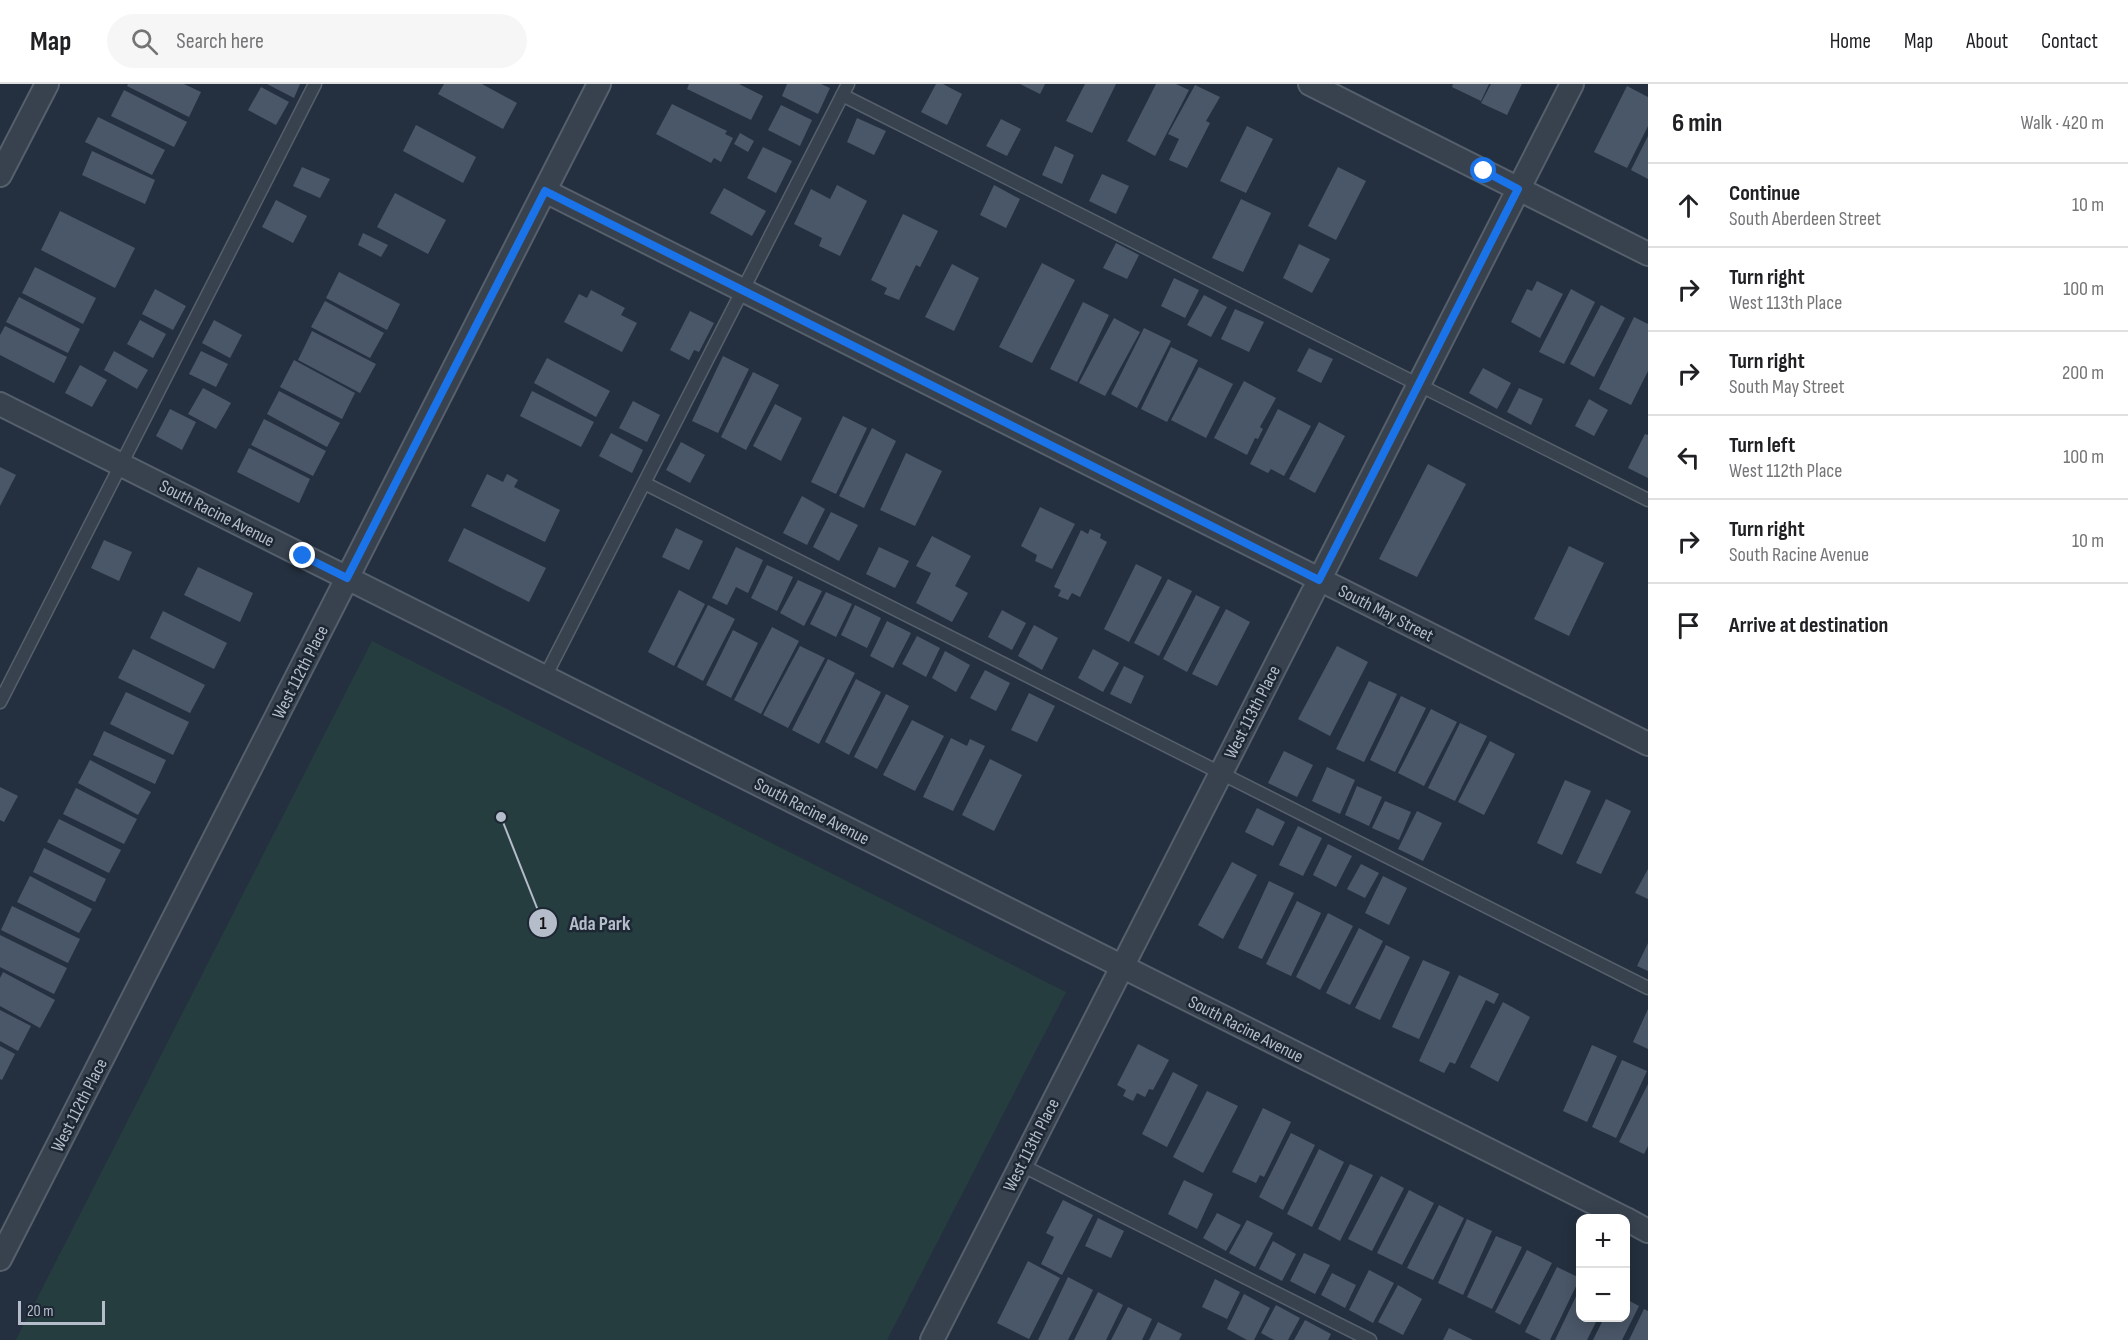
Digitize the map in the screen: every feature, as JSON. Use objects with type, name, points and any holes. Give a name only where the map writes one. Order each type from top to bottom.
[{"type":"street","points":[[0,175],[47,84]]},
{"type":"street","name":"West 112th Place","points":[[0,1259],[599,84]]},
{"type":"street","points":[[1310,84],[1648,254]]},
{"type":"street","name":"West 113th Place","points":[[932,1340],[1572,84]]},
{"type":"street","name":"South May Street","points":[[545,191],[1648,744]]},
{"type":"street","name":"South Racine Avenue","points":[[0,404],[1615,1214]]},
{"type":"street","name":"South Racine Avenue","points":[[1630,1221],[1648,1230]]},
{"type":"lane","points":[[0,702],[315,84]]},
{"type":"lane","points":[[545,677],[845,89],[1648,500]]},
{"type":"lane","points":[[644,483],[1648,988]]},
{"type":"lane","points":[[1021,1165],[1370,1340]]},
{"type":"green space","points":[[372,641],[1066,992],[887,1340],[16,1340]]},
{"type":"building","points":[[128,84],[184,84],[201,92],[189,117],[127,86]]},
{"type":"building","points":[[267,84],[300,84],[294,98]]},
{"type":"building","points":[[444,84],[482,84],[517,103],[503,129],[438,94]]},
{"type":"building","points":[[689,84],[739,84],[763,96],[751,120],[687,89]]},
{"type":"building","points":[[787,84],[821,84],[830,88],[818,114],[782,96]]},
{"type":"building","points":[[936,84],[943,84],[962,94],[947,125],[921,112]]},
{"type":"building","points":[[1020,84],[1045,84],[1040,94]]},
{"type":"building","points":[[1085,84],[1116,84],[1092,133],[1066,121]]},
{"type":"building","points":[[1156,84],[1176,84],[1189,90],[1155,156],[1127,141]]},
{"type":"building","points":[[1453,84],[1489,84],[1481,101],[1452,87]]},
{"type":"building","points":[[1491,84],[1522,84],[1507,115],[1481,103]]},
{"type":"building","points":[[1195,85],[1220,97],[1206,121],[1210,123],[1187,168],[1169,160],[1179,139],[1168,134]]},
{"type":"building","points":[[1627,86],[1648,97],[1648,126],[1627,168],[1594,152]]},
{"type":"building","points":[[261,87],[289,102],[276,125],[248,110]]},
{"type":"building","points":[[124,90],[187,122],[174,147],[111,116]]},
{"type":"building","points":[[672,104],[727,131],[725,134],[733,138],[721,162],[714,158],[711,163],[656,134]]},
{"type":"building","points":[[781,105],[812,120],[800,146],[768,130]]},
{"type":"building","points":[[98,117],[165,150],[152,175],[85,142]]},
{"type":"building","points":[[857,118],[886,131],[874,155],[847,142]]},
{"type":"building","points":[[1001,119],[1021,129],[1007,156],[986,146]]},
{"type":"building","points":[[416,125],[476,157],[463,183],[403,151]]},
{"type":"building","points":[[1247,126],[1273,139],[1246,193],[1220,181]]},
{"type":"building","points":[[740,133],[754,141],[748,152],[734,144]]},
{"type":"building","points":[[1648,136],[1648,179],[1631,170]]},
{"type":"building","points":[[1055,146],[1074,155],[1062,184],[1042,175]]},
{"type":"building","points":[[763,147],[792,161],[776,193],[747,178]]},
{"type":"building","points":[[92,151],[155,180],[145,204],[82,175]]},
{"type":"building","points":[[302,167],[330,179],[320,198],[293,186]]},
{"type":"building","points":[[1338,167],[1366,181],[1336,240],[1308,226]]},
{"type":"building","points":[[1102,174],[1129,186],[1116,214],[1089,201]]},
{"type":"building","points":[[837,185],[867,201],[840,256],[819,246],[822,238],[794,224],[811,189],[830,199]]},
{"type":"building","points":[[994,185],[1020,199],[1006,228],[980,215]]},
{"type":"building","points":[[724,188],[766,211],[752,236],[710,213]]},
{"type":"building","points":[[395,193],[446,220],[428,254],[377,227]]},
{"type":"building","points":[[1241,199],[1271,213],[1243,272],[1212,258]]},
{"type":"building","points":[[276,200],[307,216],[293,243],[262,227]]},
{"type":"building","points":[[60,211],[135,248],[115,288],[41,250]]},
{"type":"building","points":[[903,214],[938,231],[920,267],[916,265],[899,300],[884,294],[887,288],[871,280]]},
{"type":"building","points":[[363,233],[388,245],[381,257],[358,245]]},
{"type":"building","points":[[1116,243],[1139,255],[1127,279],[1103,268]]},
{"type":"building","points":[[1299,244],[1330,259],[1312,293],[1283,278]]},
{"type":"building","points":[[1042,263],[1075,280],[1032,363],[999,347]]},
{"type":"building","points":[[952,264],[979,278],[954,331],[925,317]]},
{"type":"building","points":[[35,267],[96,298],[83,324],[22,293]]},
{"type":"building","points":[[339,272],[400,304],[387,330],[326,298]]},
{"type":"building","points":[[1174,278],[1199,290],[1185,318],[1161,306]]},
{"type":"building","points":[[1537,281],[1563,294],[1540,338],[1511,322],[1527,289],[1532,291]]},
{"type":"building","points":[[155,289],[186,306],[173,330],[142,314]]},
{"type":"building","points":[[1571,289],[1595,302],[1564,364],[1539,352]]},
{"type":"building","points":[[591,290],[625,308],[621,315],[637,323],[622,352],[564,322],[579,294],[587,298]]},
{"type":"building","points":[[1204,295],[1227,307],[1211,337],[1187,325]]},
{"type":"building","points":[[19,297],[80,329],[68,353],[6,322]]},
{"type":"building","points":[[325,301],[384,333],[370,358],[311,327]]},
{"type":"building","points":[[1083,302],[1109,315],[1077,382],[1050,369]]},
{"type":"building","points":[[1601,305],[1625,318],[1594,377],[1570,364]]},
{"type":"building","points":[[1235,309],[1264,322],[1249,352],[1221,339]]},
{"type":"building","points":[[690,311],[714,323],[699,352],[694,350],[689,360],[670,350]]},
{"type":"building","points":[[1634,317],[1648,324],[1648,371],[1631,405],[1599,389]]},
{"type":"building","points":[[1114,318],[1140,332],[1105,396],[1079,383]]},
{"type":"building","points":[[140,320],[166,334],[153,358],[127,344]]},
{"type":"building","points":[[214,320],[242,335],[230,358],[202,343]]},
{"type":"building","points":[[5,326],[67,357],[54,383],[0,355],[0,335]]},
{"type":"building","points":[[1144,328],[1171,341],[1137,408],[1111,394]]},
{"type":"building","points":[[312,331],[376,364],[360,393],[298,360]]},
{"type":"building","points":[[1171,347],[1198,360],[1167,422],[1141,409]]},
{"type":"building","points":[[1309,348],[1333,359],[1321,383],[1297,371]]},
{"type":"building","points":[[114,351],[148,370],[137,389],[104,370]]},
{"type":"building","points":[[201,351],[228,364],[216,387],[189,374]]},
{"type":"building","points":[[723,356],[749,369],[718,433],[692,421]]},
{"type":"building","points":[[547,358],[610,391],[596,417],[534,383]]},
{"type":"building","points":[[294,360],[355,393],[342,419],[280,387]]},
{"type":"building","points":[[80,365],[107,380],[92,407],[65,393]]},
{"type":"building","points":[[1199,367],[1233,384],[1206,438],[1171,420]]},
{"type":"building","points":[[1483,368],[1511,383],[1497,409],[1469,393]]},
{"type":"building","points":[[753,372],[779,385],[746,450],[721,437]]},
{"type":"building","points":[[1244,381],[1276,398],[1260,427],[1263,429],[1258,439],[1255,438],[1247,455],[1214,438]]},
{"type":"building","points":[[203,388],[231,403],[216,429],[188,414]]},
{"type":"building","points":[[1519,388],[1543,399],[1531,425],[1507,412]]},
{"type":"building","points":[[279,391],[340,423],[327,447],[267,414]]},
{"type":"building","points":[[532,391],[594,422],[581,447],[520,416]]},
{"type":"building","points":[[1589,399],[1608,410],[1594,436],[1575,426]]},
{"type":"building","points":[[633,401],[660,415],[647,442],[619,428]]},
{"type":"building","points":[[775,404],[802,418],[781,461],[753,446]]},
{"type":"building","points":[[170,409],[196,422],[182,450],[156,436]]},
{"type":"building","points":[[1278,409],[1311,426],[1284,476],[1271,469],[1268,473],[1250,464]]},
{"type":"building","points":[[843,416],[867,428],[836,494],[811,482]]},
{"type":"building","points":[[264,419],[326,451],[313,476],[251,445]]},
{"type":"building","points":[[1319,422],[1345,436],[1315,493],[1289,479]]},
{"type":"building","points":[[872,428],[896,441],[864,508],[839,496]]},
{"type":"building","points":[[611,433],[643,450],[632,473],[599,456]]},
{"type":"building","points":[[1645,434],[1648,435],[1648,478],[1628,468]]},
{"type":"building","points":[[681,442],[705,455],[690,483],[666,470]]},
{"type":"building","points":[[249,448],[310,479],[299,503],[237,472]]},
{"type":"building","points":[[906,453],[942,471],[915,526],[880,510]]},
{"type":"building","points":[[1428,464],[1466,484],[1417,577],[1379,559]]},
{"type":"building","points":[[0,467],[16,475],[0,506]]},
{"type":"building","points":[[487,474],[503,482],[507,474],[518,480],[514,487],[560,510],[545,542],[471,506]]},
{"type":"building","points":[[802,496],[825,509],[807,545],[783,533]]},
{"type":"building","points":[[1040,507],[1075,524],[1052,569],[1035,561],[1037,555],[1021,546]]},
{"type":"building","points":[[831,512],[858,525],[839,561],[813,547]]},
{"type":"building","points":[[464,528],[546,568],[529,602],[448,561]]},
{"type":"building","points":[[676,528],[703,541],[689,570],[662,557]]},
{"type":"building","points":[[1090,529],[1101,534],[1100,538],[1107,542],[1080,597],[1072,593],[1068,600],[1058,596],[1061,590],[1054,587],[1081,530],[1088,534]]},
{"type":"building","points":[[932,536],[971,556],[955,586],[968,593],[952,622],[916,603],[931,573],[916,566]]},
{"type":"building","points":[[104,540],[132,552],[119,581],[91,568]]},
{"type":"building","points":[[1569,546],[1604,563],[1569,636],[1534,619]]},
{"type":"building","points":[[736,547],[763,560],[748,593],[736,587],[727,605],[712,598]]},
{"type":"building","points":[[879,547],[909,561],[895,588],[866,574]]},
{"type":"building","points":[[1136,564],[1162,577],[1129,642],[1104,629]]},
{"type":"building","points":[[767,565],[793,577],[777,611],[751,598]]},
{"type":"building","points":[[198,567],[253,593],[240,622],[184,595]]},
{"type":"building","points":[[1168,579],[1192,591],[1159,656],[1134,643]]},
{"type":"building","points":[[798,580],[822,591],[804,626],[780,613]]},
{"type":"building","points":[[679,590],[705,604],[674,666],[648,652]]},
{"type":"building","points":[[826,592],[852,604],[836,637],[810,624]]},
{"type":"building","points":[[1196,595],[1220,607],[1187,672],[1163,659]]},
{"type":"building","points":[[708,605],[735,619],[703,681],[677,667]]},
{"type":"building","points":[[855,605],[881,618],[867,648],[841,635]]},
{"type":"building","points":[[1226,609],[1250,622],[1217,686],[1192,674]]},
{"type":"building","points":[[1002,610],[1026,623],[1012,650],[988,637]]},
{"type":"building","points":[[163,611],[227,643],[214,669],[150,638]]},
{"type":"building","points":[[887,621],[911,633],[893,668],[870,656]]},
{"type":"building","points":[[1034,625],[1058,638],[1042,670],[1018,656]]},
{"type":"building","points":[[772,627],[799,641],[761,714],[734,700]]},
{"type":"building","points":[[733,630],[758,643],[731,698],[706,685]]},
{"type":"building","points":[[917,636],[940,648],[926,677],[902,664]]},
{"type":"building","points":[[800,646],[825,658],[788,728],[763,715]]},
{"type":"building","points":[[1337,646],[1368,662],[1330,736],[1298,719]]},
{"type":"building","points":[[133,649],[205,685],[190,713],[118,678]]},
{"type":"building","points":[[1093,649],[1119,663],[1103,692],[1078,678]]},
{"type":"building","points":[[945,651],[970,665],[956,692],[932,678]]},
{"type":"building","points":[[828,659],[855,673],[819,744],[792,730]]},
{"type":"building","points":[[1124,666],[1144,676],[1131,704],[1110,694]]},
{"type":"building","points":[[985,670],[1010,683],[996,711],[970,698]]},
{"type":"building","points":[[856,679],[881,692],[849,755],[825,742]]},
{"type":"building","points":[[1369,681],[1397,694],[1364,762],[1336,749]]},
{"type":"building","points":[[126,692],[189,722],[173,755],[110,724]]},
{"type":"building","points":[[1029,693],[1055,706],[1037,742],[1011,730]]},
{"type":"building","points":[[886,694],[909,706],[877,769],[854,757]]},
{"type":"building","points":[[1401,696],[1426,708],[1395,772],[1370,760]]},
{"type":"building","points":[[1431,709],[1457,722],[1424,786],[1398,773]]},
{"type":"building","points":[[912,720],[944,736],[915,791],[883,775]]},
{"type":"building","points":[[1460,723],[1487,736],[1455,801],[1428,788]]},
{"type":"building","points":[[104,731],[166,760],[155,784],[93,755]]},
{"type":"building","points":[[951,738],[967,746],[970,739],[985,746],[953,811],[923,797]]},
{"type":"building","points":[[1490,741],[1515,754],[1484,815],[1458,802]]},
{"type":"building","points":[[1284,751],[1313,765],[1297,797],[1268,783]]},
{"type":"building","points":[[990,759],[1022,775],[994,831],[962,815]]},
{"type":"building","points":[[90,760],[151,792],[138,815],[78,783]]},
{"type":"building","points":[[1327,767],[1355,780],[1340,814],[1312,801]]},
{"type":"building","points":[[1565,780],[1591,791],[1562,855],[1537,843]]},
{"type":"building","points":[[1357,786],[1382,797],[1369,826],[1345,815]]},
{"type":"building","points":[[0,787],[18,796],[4,822],[0,820]]},
{"type":"building","points":[[76,788],[137,819],[124,844],[63,814]]},
{"type":"building","points":[[1606,799],[1631,811],[1601,874],[1576,863]]},
{"type":"building","points":[[1385,801],[1411,812],[1399,840],[1372,828]]},
{"type":"building","points":[[1257,808],[1285,822],[1273,846],[1245,832]]},
{"type":"building","points":[[1417,811],[1442,823],[1423,861],[1398,849]]},
{"type":"building","points":[[59,819],[121,850],[109,873],[47,842]]},
{"type":"building","points":[[1298,826],[1322,838],[1303,876],[1279,865]]},
{"type":"building","points":[[1328,844],[1352,856],[1336,887],[1313,875]]},
{"type":"building","points":[[44,848],[106,879],[95,902],[33,872]]},
{"type":"building","points":[[1232,862],[1257,875],[1223,939],[1198,925]]},
{"type":"building","points":[[1361,864],[1379,873],[1365,898],[1347,889]]},
{"type":"building","points":[[1648,869],[1648,899],[1635,893]]},
{"type":"building","points":[[30,876],[92,909],[79,933],[17,902]]},
{"type":"building","points":[[1383,876],[1407,888],[1389,925],[1365,913]]},
{"type":"building","points":[[1269,881],[1294,893],[1262,959],[1238,948]]},
{"type":"building","points":[[1297,901],[1321,913],[1291,976],[1266,964]]},
{"type":"building","points":[[12,906],[80,939],[68,963],[1,930]]},
{"type":"building","points":[[1328,913],[1353,926],[1320,990],[1296,977]]},
{"type":"building","points":[[1359,928],[1383,941],[1350,1005],[1326,993]]},
{"type":"building","points":[[0,935],[67,968],[54,994],[0,967]]},
{"type":"building","points":[[1648,943],[1648,971],[1637,966]]},
{"type":"building","points":[[1386,945],[1410,957],[1380,1020],[1355,1008]]},
{"type":"building","points":[[1423,960],[1450,972],[1419,1039],[1392,1027]]},
{"type":"building","points":[[3,972],[55,1000],[40,1028],[0,1006],[0,978]]},
{"type":"building","points":[[1459,975],[1499,994],[1494,1004],[1486,1000],[1455,1064],[1450,1062],[1444,1073],[1419,1061]]},
{"type":"building","points":[[1503,1002],[1530,1017],[1498,1082],[1470,1067]]},
{"type":"building","points":[[1648,1009],[1648,1049],[1633,1042]]},
{"type":"building","points":[[0,1010],[31,1026],[18,1051],[0,1041]]},
{"type":"building","points":[[1138,1044],[1169,1060],[1153,1090],[1149,1089],[1145,1097],[1137,1093],[1133,1101],[1123,1096],[1126,1090],[1117,1085]]},
{"type":"building","points":[[1592,1045],[1617,1056],[1587,1122],[1563,1111]]},
{"type":"building","points":[[0,1046],[15,1054],[2,1080],[0,1079]]},
{"type":"building","points":[[1622,1060],[1647,1071],[1616,1138],[1592,1127]]},
{"type":"building","points":[[1173,1072],[1198,1085],[1167,1147],[1142,1134]]},
{"type":"building","points":[[1648,1084],[1648,1146],[1644,1154],[1619,1142]]},
{"type":"building","points":[[1207,1091],[1238,1106],[1203,1173],[1173,1157]]},
{"type":"building","points":[[1263,1108],[1291,1122],[1264,1177],[1260,1175],[1256,1183],[1232,1172]]},
{"type":"building","points":[[1291,1133],[1315,1145],[1283,1210],[1259,1197]]},
{"type":"building","points":[[1319,1149],[1344,1162],[1312,1227],[1287,1214]]},
{"type":"building","points":[[1350,1164],[1373,1175],[1340,1241],[1318,1229]]},
{"type":"building","points":[[1381,1176],[1404,1188],[1372,1251],[1348,1239]]},
{"type":"building","points":[[1184,1180],[1213,1194],[1197,1229],[1168,1214]]},
{"type":"building","points":[[1409,1190],[1434,1203],[1402,1265],[1377,1253]]},
{"type":"building","points":[[1063,1200],[1093,1215],[1062,1275],[1041,1264],[1054,1237],[1046,1233]]},
{"type":"building","points":[[1439,1205],[1464,1218],[1433,1280],[1407,1268]]},
{"type":"building","points":[[1217,1213],[1241,1225],[1226,1251],[1203,1238]]},
{"type":"building","points":[[1098,1218],[1124,1231],[1111,1258],[1085,1246]]},
{"type":"building","points":[[1467,1219],[1492,1231],[1463,1295],[1438,1283]]},
{"type":"building","points":[[1247,1220],[1273,1233],[1255,1267],[1229,1253]]},
{"type":"building","points":[[1496,1236],[1522,1247],[1492,1309],[1467,1297]]},
{"type":"building","points":[[1273,1241],[1296,1254],[1282,1281],[1259,1269]]},
{"type":"building","points":[[1527,1250],[1552,1263],[1520,1325],[1495,1312]]},
{"type":"building","points":[[1304,1253],[1330,1265],[1315,1294],[1290,1281]]},
{"type":"building","points":[[1028,1261],[1060,1278],[1029,1339],[997,1323]]},
{"type":"building","points":[[1557,1267],[1576,1276],[1576,1286],[1550,1340],[1541,1340],[1525,1332]]},
{"type":"building","points":[[1369,1270],[1394,1283],[1373,1323],[1349,1310]]},
{"type":"building","points":[[1332,1273],[1356,1285],[1345,1308],[1321,1295]]},
{"type":"building","points":[[1068,1277],[1093,1290],[1068,1340],[1038,1340]]},
{"type":"building","points":[[1215,1279],[1240,1292],[1227,1319],[1202,1307]]},
{"type":"building","points":[[1398,1285],[1422,1299],[1403,1335],[1378,1322]]},
{"type":"building","points":[[1098,1292],[1123,1305],[1106,1340],[1074,1340]]},
{"type":"building","points":[[1244,1294],[1270,1308],[1254,1340],[1247,1340],[1227,1329]]},
{"type":"building","points":[[1576,1296],[1576,1322],[1596,1322],[1587,1340],[1555,1340]]},
{"type":"building","points":[[1630,1301],[1639,1306],[1622,1340],[1593,1340],[1602,1322],[1630,1322]]},
{"type":"building","points":[[1276,1305],[1300,1318],[1288,1340],[1274,1340],[1261,1333]]},
{"type":"building","points":[[1128,1307],[1152,1319],[1142,1340],[1111,1340]]},
{"type":"building","points":[[1644,1309],[1648,1311],[1648,1340],[1629,1340]]},
{"type":"building","points":[[1305,1320],[1331,1334],[1328,1340],[1294,1340]]},
{"type":"building","points":[[1158,1322],[1182,1334],[1179,1340],[1149,1340]]},
{"type":"building","points":[[1449,1328],[1473,1340],[1443,1340]]},
{"type":"place","name":"Ada Park","points":[[501,817]]},
{"type":"route","points":[[303,556],[347,578],[545,191],[1319,580],[1518,189],[1484,171]]}]
